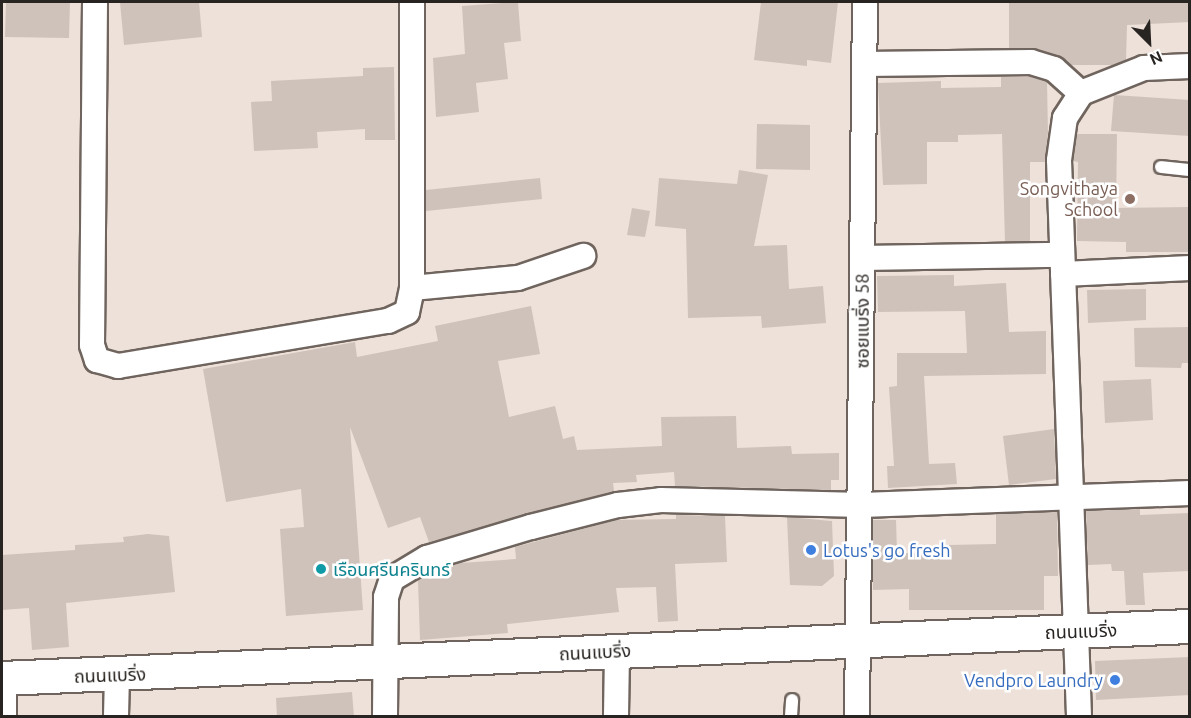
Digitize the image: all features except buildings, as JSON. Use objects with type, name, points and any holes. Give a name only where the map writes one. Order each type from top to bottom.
[{"type":"main road","name":"ถนนแบริ่ง","points":[[3,678],[386,664],[617,651],[1190,626]]},
{"type":"street","points":[[95,2],[92,332],[97,360],[118,366],[388,321],[407,312],[412,288],[412,2]]},
{"type":"street","name":"ซอยแบริ่ง 58","points":[[857,717],[862,505],[865,2]]},
{"type":"street","points":[[864,64],[1031,62],[1054,69],[1081,93]]},
{"type":"street","points":[[1079,717],[1078,631],[1063,264],[1061,135],[1065,118],[1081,93],[1144,68],[1190,66]]},
{"type":"street","points":[[412,288],[518,278],[583,256]]},
{"type":"street","points":[[862,258],[1190,268]]},
{"type":"street","points":[[385,717],[386,597],[392,579],[427,558],[618,505],[661,500],[862,505],[1190,493]]},
{"type":"street","points":[[616,717],[617,651]]},
{"type":"street","points":[[116,717],[117,675]]},
{"type":"street","points":[[3,678],[4,717]]},
{"type":"lane","points":[[1161,166],[1190,170]]},
{"type":"lane","points":[[791,717],[792,700]]},
{"type":"place","name":"Songvithaya School","points":[[1130,199]]},
{"type":"place","name":"Lotus's go fresh","points":[[811,550]]},
{"type":"place","name":"เรือนศรีนครินทร์","points":[[321,569]]},
{"type":"place","name":"Vendpro Laundry","points":[[1115,680]]}]
